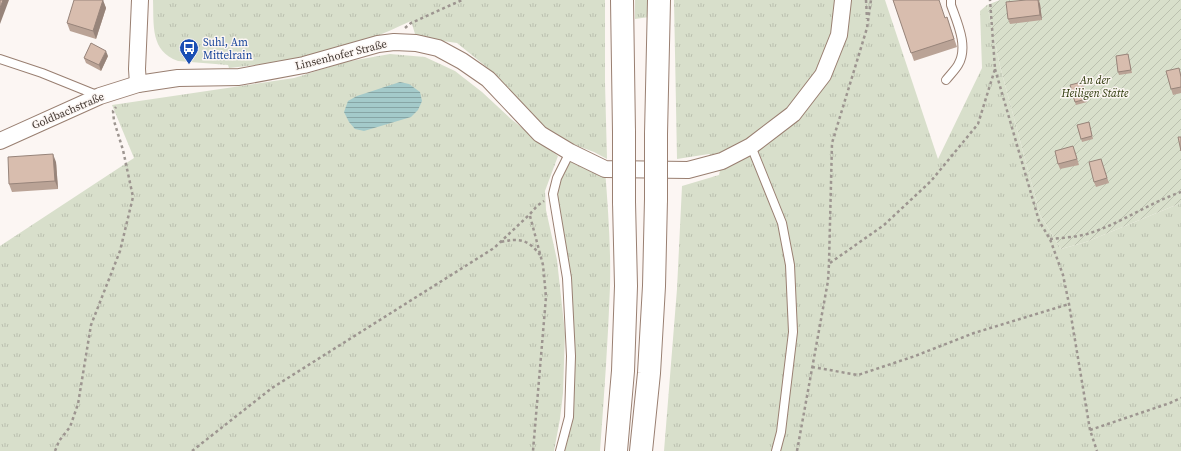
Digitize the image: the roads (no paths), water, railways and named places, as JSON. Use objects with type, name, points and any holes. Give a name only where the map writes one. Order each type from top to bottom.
[{"type":"highway","points":[[616,451],[623,371],[625,294],[622,0]]},
{"type":"highway","points":[[641,451],[649,373],[654,286],[660,0]]},
{"type":"street","points":[[138,84],[137,70],[140,0]]},
{"type":"street","name":"Linsenhofer Straße","points":[[138,84],[178,78],[239,77],[304,65],[378,44],[394,42],[416,43],[438,48],[462,61],[488,79],[540,134],[570,152],[605,169],[688,170],[722,161],[751,146],[793,114],[823,75],[839,35],[843,0]]},
{"type":"street","name":"Goldbachstraße","points":[[0,141],[100,96],[138,84]]},
{"type":"lane","points":[[946,80],[959,64],[962,51],[962,42],[951,5],[951,0]]},
{"type":"lane","points":[[0,59],[42,73],[100,96]]},
{"type":"lane","points":[[751,146],[782,223],[790,265],[793,332],[781,432],[776,451]]},
{"type":"lane","points":[[560,451],[569,417],[571,356],[567,278],[553,194],[557,178],[570,152]]},
{"type":"water","points":[[400,82],[409,84],[420,92],[422,101],[418,110],[411,117],[364,131],[355,129],[349,122],[344,112],[348,101],[357,96]]},
{"type":"place","name":"Suhl, Am Mittelrain","points":[[189,65]]},
{"type":"park label","name":"An der Heiligen Stätte","points":[[1095,86]]}]
